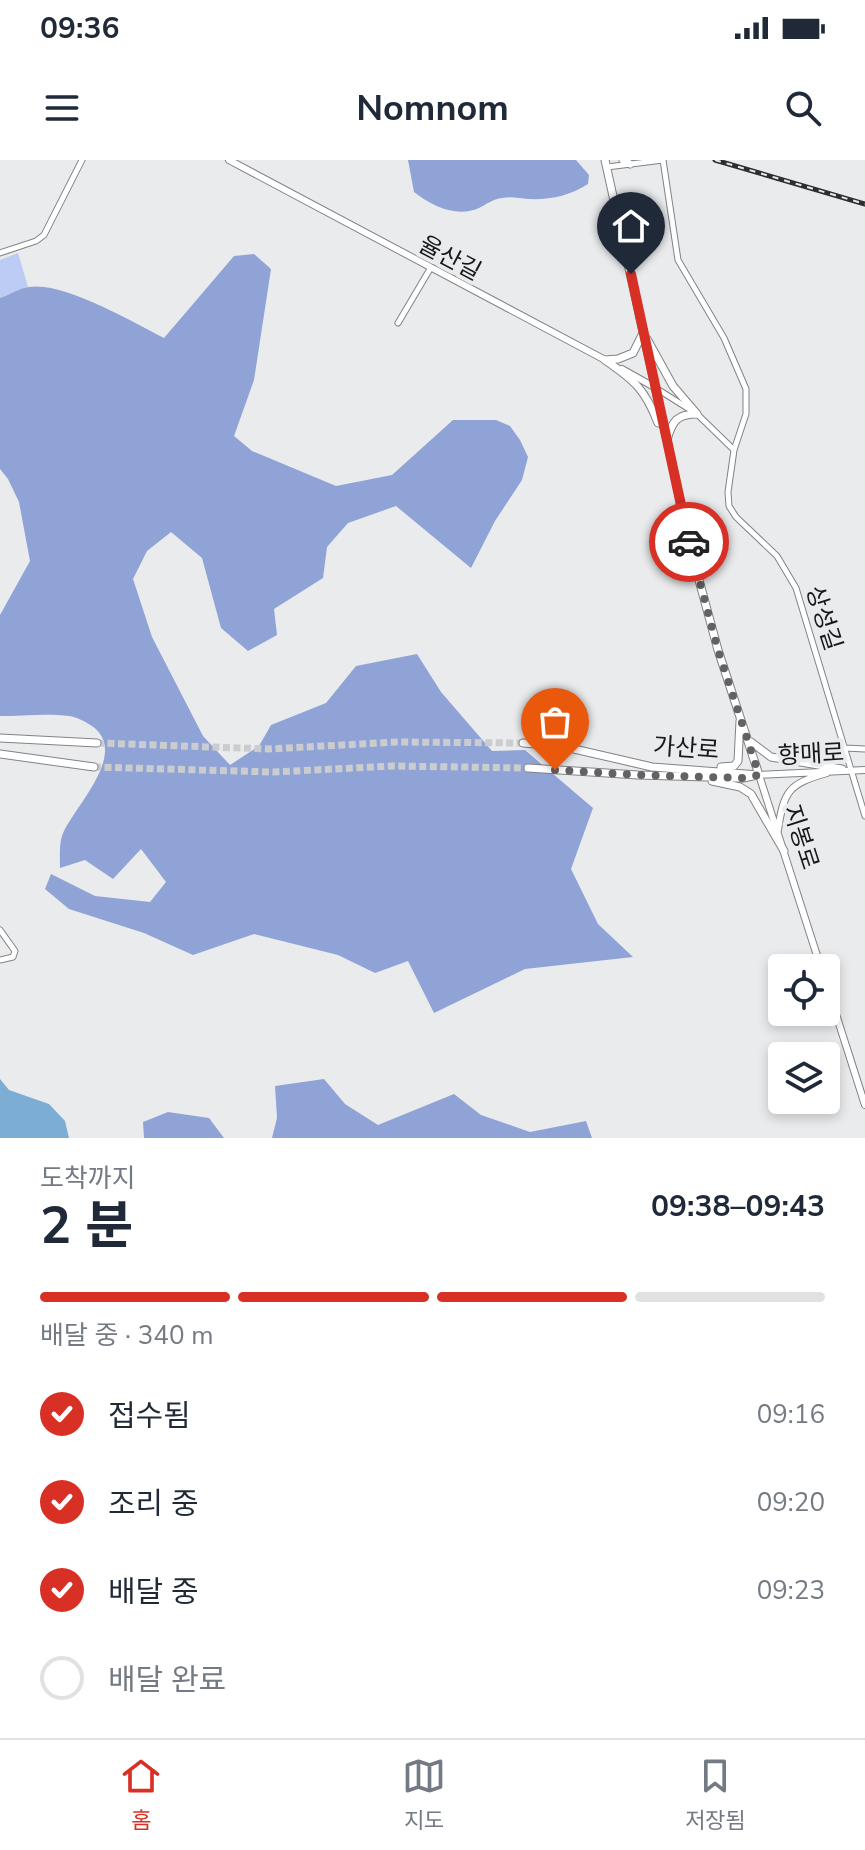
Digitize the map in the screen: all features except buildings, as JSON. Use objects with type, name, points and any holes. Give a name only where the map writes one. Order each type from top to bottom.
[{"type":"main road","name":"지봉로","points":[[606,164],[696,569],[718,650],[759,775]]},
{"type":"main road","points":[[605,360],[633,353],[643,331]]},
{"type":"main road","points":[[643,331],[673,386],[697,414]]},
{"type":"main road","points":[[605,360],[631,378],[644,392],[666,444]]},
{"type":"main road","points":[[666,444],[672,422],[681,415],[697,414]]},
{"type":"main road","points":[[683,772],[736,764],[740,752],[740,715]]},
{"type":"main road","points":[[0,738],[97,743]]},
{"type":"main road","points":[[748,738],[760,751],[786,762],[847,770]]},
{"type":"main road","name":"가산로","points":[[523,743],[561,746],[683,772],[743,778],[759,775]]},
{"type":"main road","points":[[0,754],[94,767]]},
{"type":"main road","name":"가산로","points":[[528,768],[683,772]]},
{"type":"main road","points":[[683,772],[746,790],[754,798],[784,851]]},
{"type":"street","points":[[0,253],[36,241],[44,235],[82,160]]},
{"type":"street","name":"율산길","points":[[229,160],[654,387]]},
{"type":"street","name":"상성길","points":[[627,162],[663,160],[678,260],[724,338],[746,389],[746,414],[734,450],[729,506],[736,517],[777,556],[796,588],[845,748],[847,770],[861,792],[865,816]]},
{"type":"street","points":[[606,164],[627,162]]},
{"type":"street","points":[[398,323],[430,269]]},
{"type":"street","points":[[654,387],[697,414],[734,450]]},
{"type":"street","points":[[845,748],[865,749]]},
{"type":"street","points":[[778,832],[782,805],[795,784],[847,770]]},
{"type":"street","name":"향매로","points":[[759,775],[865,770]]},
{"type":"street","name":"지봉로","points":[[759,775],[817,954]]},
{"type":"street","points":[[0,930],[15,951],[13,957],[0,960]]},
{"type":"street","points":[[840,1026],[865,1105]]},
{"type":"shaded area","points":[[408,160],[576,160],[589,175],[588,184],[574,192],[536,199],[505,197],[462,212],[436,206],[414,192]]},
{"type":"shaded area","points":[[18,253],[28,287],[0,298],[0,260]]},
{"type":"shaded area","points":[[254,254],[271,269],[254,380],[234,436],[252,451],[336,486],[392,475],[453,420],[496,420],[510,426],[528,457],[522,480],[495,521],[471,568],[396,506],[348,523],[327,547],[323,578],[274,609],[277,635],[248,651],[221,628],[202,558],[171,532],[147,551],[133,579],[152,637],[203,736],[230,765],[259,746],[271,725],[326,703],[356,666],[417,654],[441,692],[492,751],[525,750],[593,808],[571,869],[598,924],[633,957],[525,969],[434,1013],[408,961],[375,973],[338,955],[254,934],[193,955],[144,933],[69,909],[45,889],[51,874],[95,896],[150,902],[166,882],[141,849],[113,879],[85,860],[60,868],[62,836],[102,766],[105,751],[102,738],[92,726],[72,717],[0,716],[0,615],[30,561],[19,502],[0,469],[0,298],[29,287],[60,290],[98,304],[164,338],[234,256]]},
{"type":"shaded area","points":[[0,1079],[9,1090],[49,1104],[65,1121],[69,1138],[0,1138]]},
{"type":"shaded area","points":[[324,1079],[345,1104],[378,1125],[454,1094],[481,1115],[530,1132],[586,1121],[592,1138],[272,1138],[277,1118],[275,1086]]},
{"type":"shaded area","points":[[168,1112],[209,1118],[224,1138],[144,1138],[143,1122]]},
{"type":"tunnel","points":[[97,743],[269,749],[397,742],[523,743]]},
{"type":"tunnel","points":[[94,767],[273,772],[394,766],[528,768]]},
{"type":"railway","points":[[715,160],[865,204]]},
{"type":"way so far","points":[[555,770],[743,778],[759,775],[718,650],[689,542]]},
{"type":"route","points":[[631,274],[689,542]]}]
